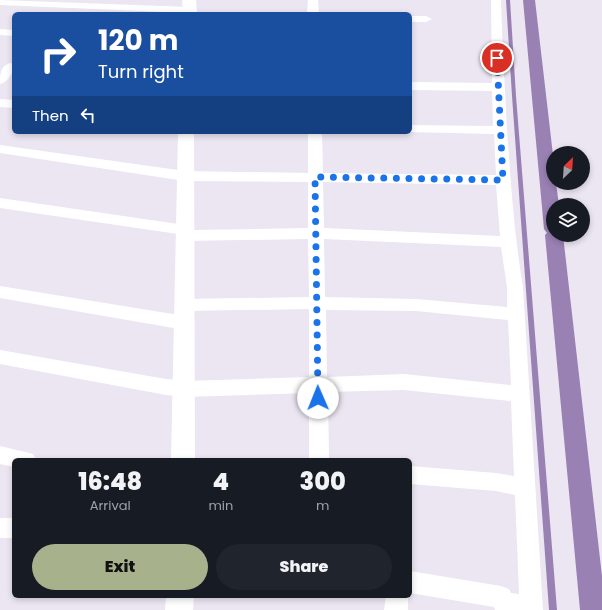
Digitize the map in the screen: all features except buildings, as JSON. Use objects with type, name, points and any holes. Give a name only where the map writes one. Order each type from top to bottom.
[{"type":"street","points":[[313,0],[313,12]]},
{"type":"street","points":[[412,582],[501,597],[504,602],[530,609],[515,287],[503,180],[496,44],[496,0]]},
{"type":"street","points":[[0,2],[189,8]]},
{"type":"street","points":[[412,19],[426,19]]},
{"type":"street","points":[[0,32],[12,33]]},
{"type":"street","points":[[0,80],[8,67]]},
{"type":"street","points":[[412,86],[498,87]]},
{"type":"street","points":[[0,103],[12,104]]},
{"type":"street","points":[[412,129],[501,130]]},
{"type":"street","points":[[183,458],[185,388],[186,134]]},
{"type":"street","points":[[315,134],[319,458]]},
{"type":"street","points":[[0,149],[185,176],[503,180]]},
{"type":"street","points":[[0,204],[185,233],[316,233],[509,242]]},
{"type":"street","points":[[0,292],[185,314],[316,304],[416,305],[516,314]]},
{"type":"street","points":[[0,357],[166,387],[185,388],[404,382],[520,394]]},
{"type":"street","points":[[0,455],[16,458]]},
{"type":"street","points":[[412,475],[496,482],[525,488]]},
{"type":"street","points":[[0,528],[12,528]]},
{"type":"street","points":[[179,610],[180,598]]},
{"type":"street","points":[[396,610],[397,598]]},
{"type":"waterway","points":[[508,0],[553,610]]},
{"type":"waterway","points":[[529,0],[550,198]]},
{"type":"waterway","points":[[555,242],[593,610]]},
{"type":"route","points":[[318,398],[315,177],[503,180],[497,58]]}]
